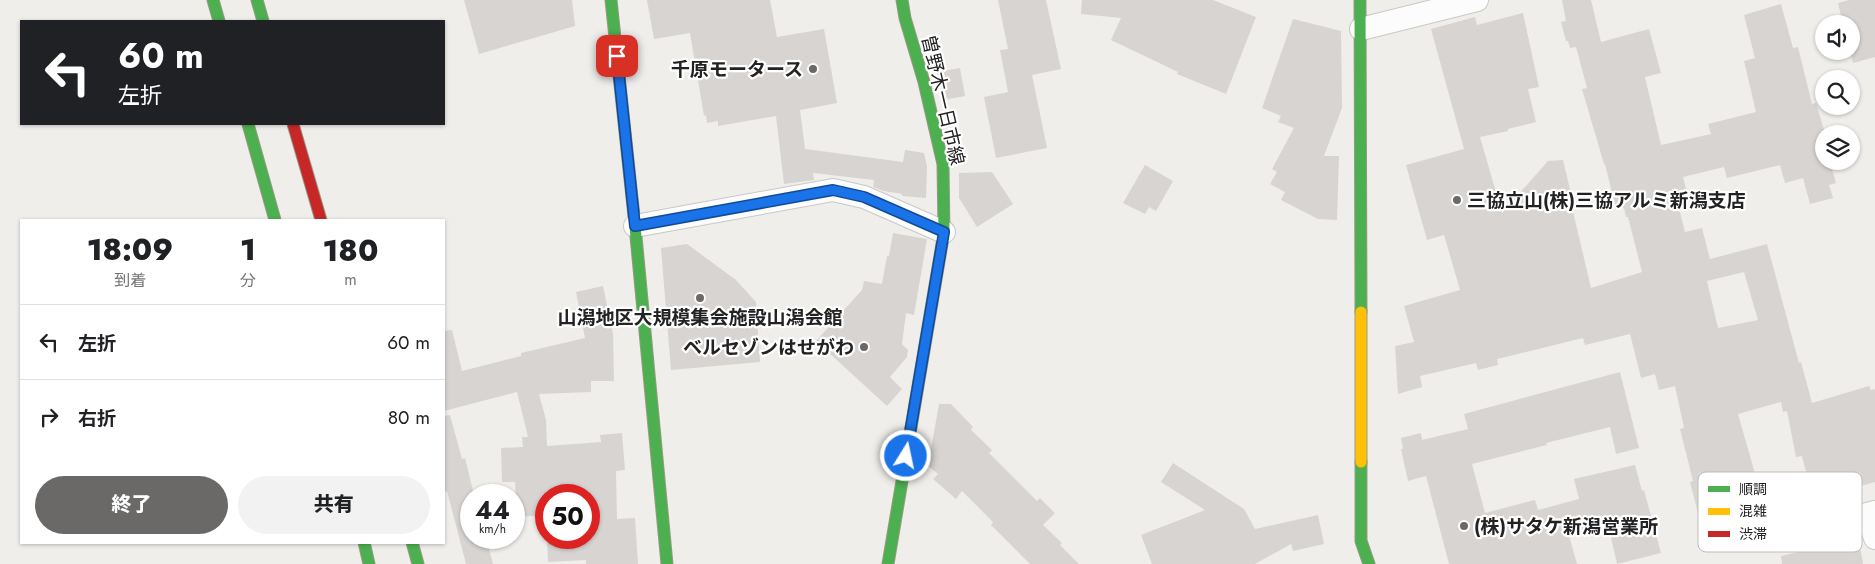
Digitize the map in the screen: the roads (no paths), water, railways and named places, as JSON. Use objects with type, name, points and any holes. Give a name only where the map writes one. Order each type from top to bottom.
[{"type":"street","points":[[213,0],[219,20]]},
{"type":"street","points":[[257,0],[263,20]]},
{"type":"street","points":[[611,0],[635,226],[667,564]]},
{"type":"street","name":"曽野木一日市線","points":[[888,564],[944,232],[943,164],[902,0]]},
{"type":"street","points":[[1360,0],[1362,541],[1369,564]]},
{"type":"street","points":[[1361,29],[1477,0]]},
{"type":"street","points":[[248,125],[275,219]]},
{"type":"street","points":[[293,125],[321,219]]},
{"type":"street","points":[[635,226],[833,190],[864,197],[944,232]]},
{"type":"street","points":[[1875,512],[1867,514],[1875,538]]},
{"type":"street","points":[[365,544],[370,564]]},
{"type":"street","points":[[413,544],[418,564]]},
{"type":"place","name":"千原モータース","points":[[813,69]]},
{"type":"place","name":"三協立山(株)三協アルミ新潟支店","points":[[1457,200]]},
{"type":"place","name":"山潟地区大規模集会施設山潟会館","points":[[700,298]]},
{"type":"place","name":"ベルセゾンはせがわ","points":[[864,347]]},
{"type":"place","name":"(株)サタケ新潟営業所","points":[[1464,526]]}]
